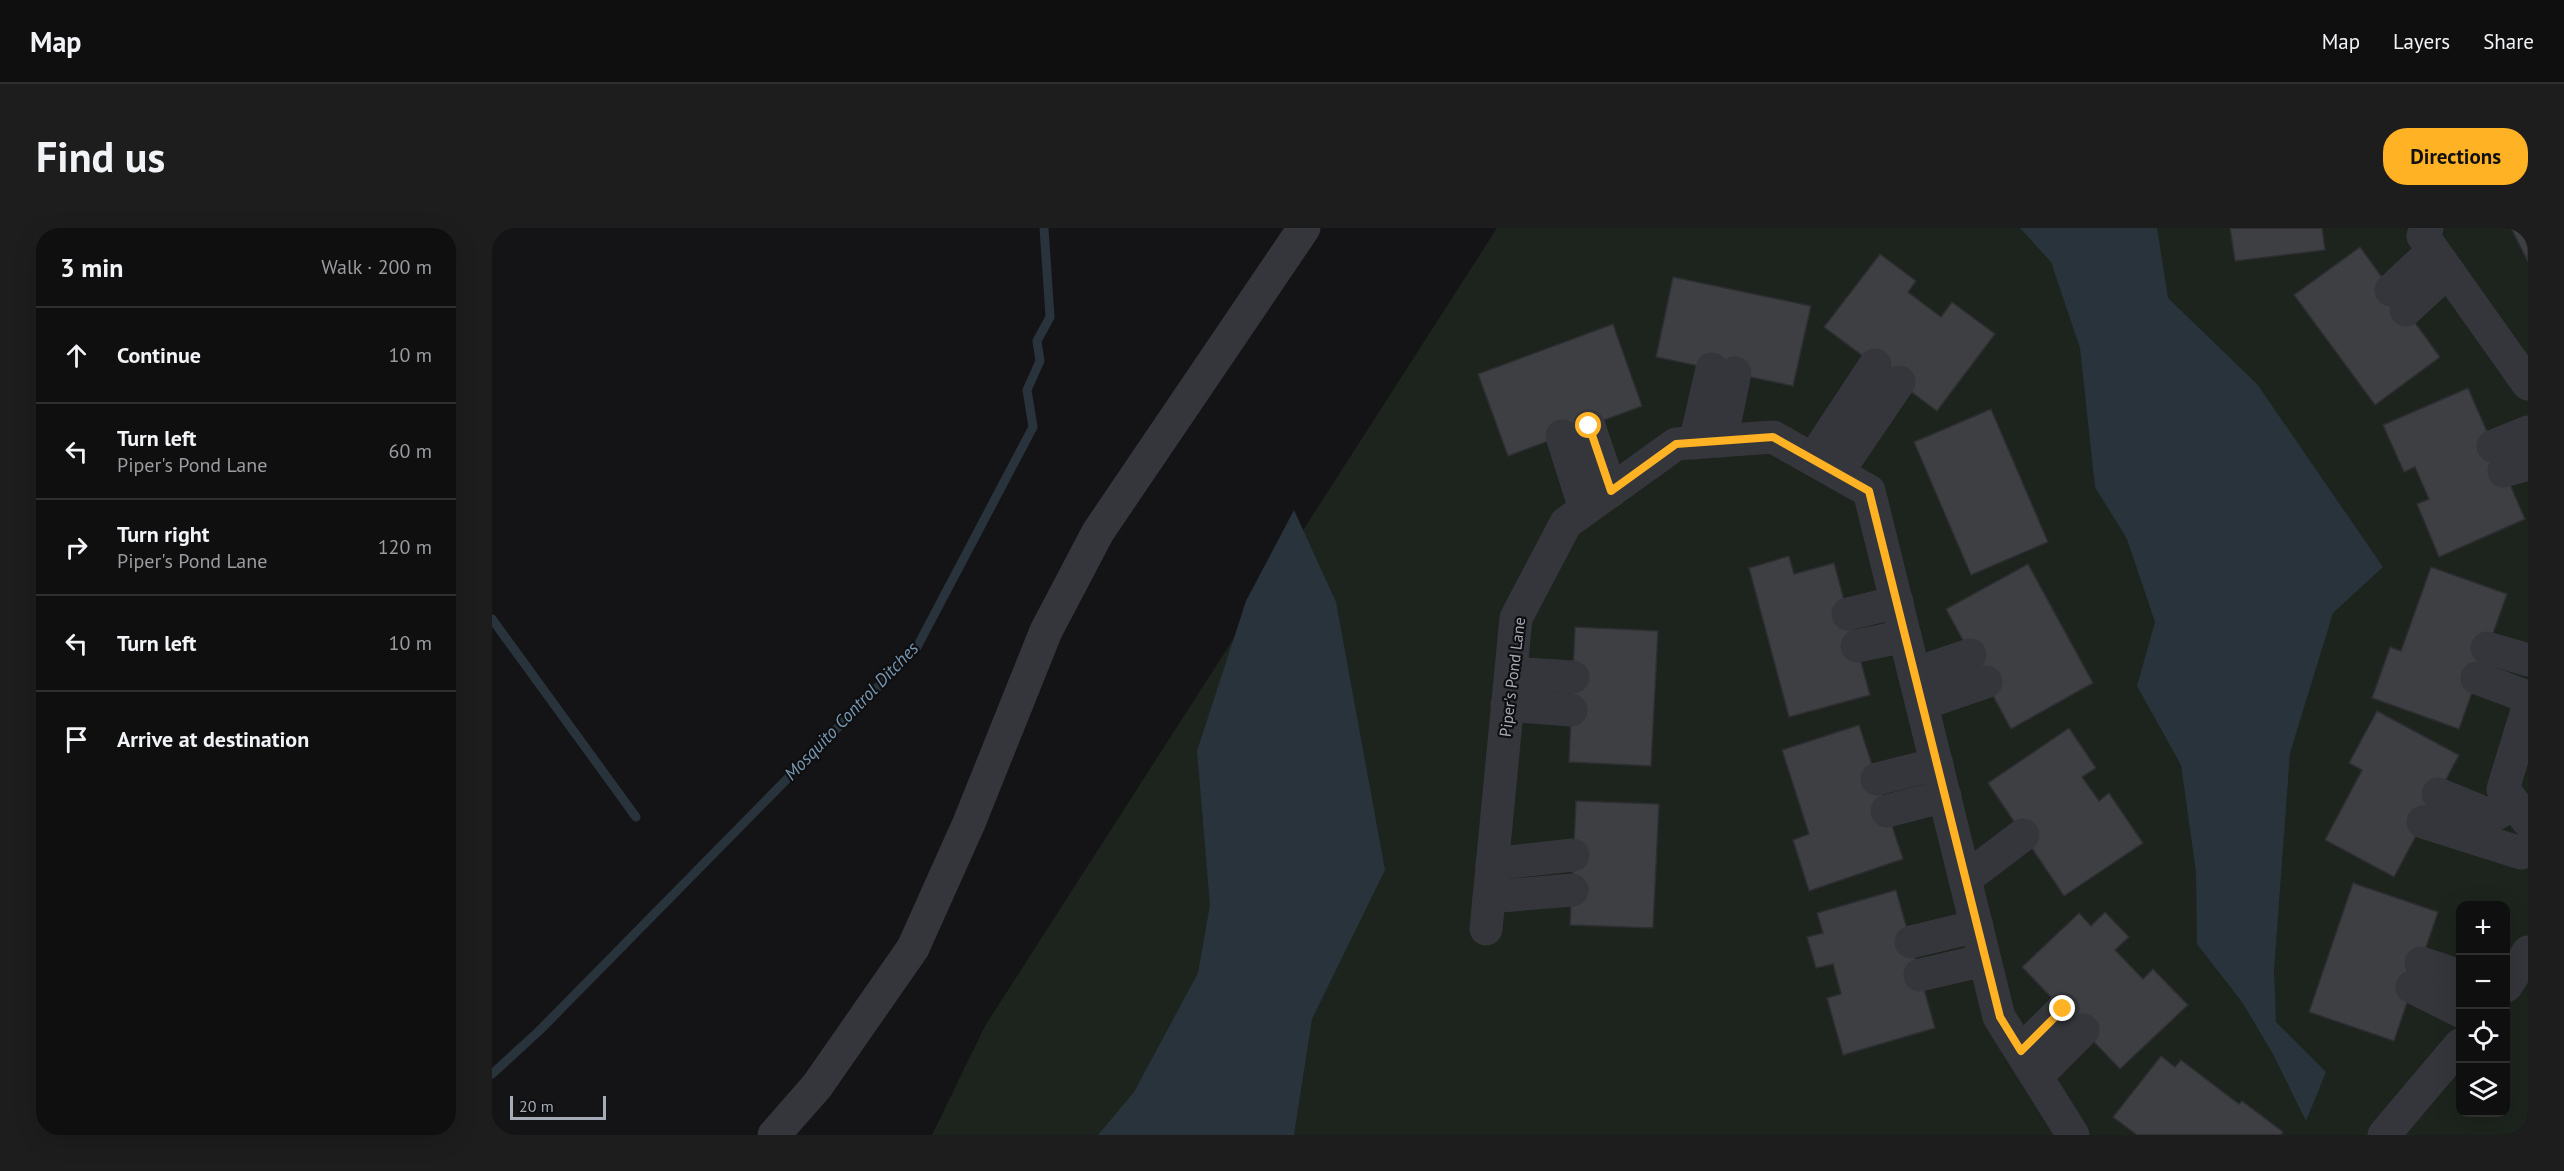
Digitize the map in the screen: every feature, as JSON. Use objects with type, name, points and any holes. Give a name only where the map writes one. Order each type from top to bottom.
[{"type":"street","points":[[774,1135],[817,1086],[913,948],[969,823],[1046,631],[1098,532],[1304,228]]},
{"type":"street","points":[[2399,300],[2430,243],[2528,384]]},
{"type":"street","points":[[1708,442],[1723,371]]},
{"type":"street","points":[[1825,466],[1887,374]]},
{"type":"street","points":[[1585,509],[1576,431],[1611,491]]},
{"type":"street","points":[[2508,461],[2528,432]]},
{"type":"street","name":"Piper's Pond Lane","points":[[1486,929],[1516,618],[1566,523],[1676,444],[1773,437],[1869,491],[2000,1017],[2073,1135]]},
{"type":"street","points":[[1848,614],[1897,602]]},
{"type":"street","points":[[1857,646],[1905,636]]},
{"type":"street","points":[[2528,660],[2482,663],[2528,697]]},
{"type":"street","points":[[1918,689],[1978,669]]},
{"type":"street","points":[[1511,673],[1573,678]]},
{"type":"street","points":[[1507,705],[1571,710]]},
{"type":"street","points":[[2523,812],[2503,789],[2528,707]]},
{"type":"street","points":[[1877,779],[1937,764]]},
{"type":"street","points":[[1887,811],[1945,796]]},
{"type":"street","points":[[2523,812],[2492,816],[2431,808],[2521,853],[2528,847]]},
{"type":"street","points":[[1965,879],[2023,835]]},
{"type":"street","points":[[1492,864],[1573,855]]},
{"type":"street","points":[[1489,897],[1572,890]]},
{"type":"street","points":[[1911,942],[1977,926]]},
{"type":"street","points":[[2510,979],[2528,952]]},
{"type":"street","points":[[1920,975],[1985,960]]},
{"type":"street","points":[[2456,976],[2416,975],[2456,1008]]},
{"type":"street","points":[[2029,1064],[2073,1020]]},
{"type":"street","points":[[2384,1135],[2456,1050]]},
{"type":"shaded area","points":[[1497,228],[2528,228],[2528,1135],[932,1135],[985,1026]]},
{"type":"shaded area","points":[[2020,228],[2157,228],[2168,298],[2257,384],[2383,567],[2333,613],[2290,753],[2274,970],[2276,1022],[2326,1072],[2306,1121],[2273,1054],[2242,1002],[2197,944],[2196,872],[2181,765],[2137,686],[2155,622],[2127,539],[2095,487],[2080,348],[2051,262]]},
{"type":"shaded area","points":[[1294,510],[1336,602],[1385,870],[1312,1019],[1294,1135],[1098,1135],[1134,1092],[1198,973],[1210,905],[1197,751],[1246,601]]},
{"type":"building","points":[[2230,228],[2322,228],[2325,250],[2235,261]]},
{"type":"building","points":[[2511,228],[2528,228],[2528,262]]},
{"type":"building","points":[[2360,247],[2440,357],[2375,405],[2294,295]]},
{"type":"building","points":[[1880,254],[1916,281],[1908,292],[1941,317],[1952,302],[1995,334],[1937,411],[1824,327]]},
{"type":"building","points":[[1673,277],[1811,306],[1793,386],[1656,357]]},
{"type":"building","points":[[1613,324],[1642,406],[1508,456],[1478,374]]},
{"type":"building","points":[[2468,388],[2525,519],[2439,557],[2417,504],[2429,499],[2415,467],[2404,472],[2383,425]]},
{"type":"building","points":[[1991,409],[2048,542],[1971,575],[1914,442]]},
{"type":"building","points":[[1789,556],[1794,574],[1834,563],[1870,695],[1789,717],[1749,568]]},
{"type":"building","points":[[2028,564],[2093,683],[2011,729],[1946,609]]},
{"type":"building","points":[[2431,567],[2507,594],[2459,729],[2372,698],[2390,647],[2401,651]]},
{"type":"building","points":[[1575,627],[1658,631],[1651,766],[1569,762]]},
{"type":"building","points":[[2377,711],[2459,755],[2394,877],[2325,840],[2362,770],[2349,763]]},
{"type":"building","points":[[1859,725],[1903,859],[1809,891],[1793,840],[1809,834],[1782,750]]},
{"type":"building","points":[[2069,728],[2096,768],[2082,777],[2099,801],[2109,793],[2143,843],[2064,896],[1988,783]]},
{"type":"building","points":[[1576,801],[1659,804],[1653,928],[1570,925]]},
{"type":"building","points":[[2353,883],[2438,912],[2394,1041],[2309,1012]]},
{"type":"building","points":[[1896,890],[1935,1028],[1843,1055],[1827,998],[1841,994],[1833,964],[1816,968],[1807,937],[1823,933],[1817,913]]},
{"type":"building","points":[[2105,912],[2129,937],[2115,950],[2143,979],[2153,969],[2188,1005],[2120,1069],[2022,967],[2079,913],[2091,926]]},
{"type":"building","points":[[2161,1056],[2175,1067],[2181,1060],[2239,1104],[2242,1101],[2283,1132],[2281,1135],[2137,1135],[2113,1117]]},
{"type":"waterway","name":"Mosquito Control Ditches","points":[[492,1074],[539,1031],[917,647],[1033,427],[1027,390],[1040,361],[1037,341],[1050,317],[1044,228]]},
{"type":"waterway","name":"Mosquito Control Ditches","points":[[492,619],[636,817]]},
{"type":"route","points":[[1589,426],[1611,491],[1676,444],[1773,437],[1869,491],[2000,1017],[2021,1051],[2063,1009]]}]
